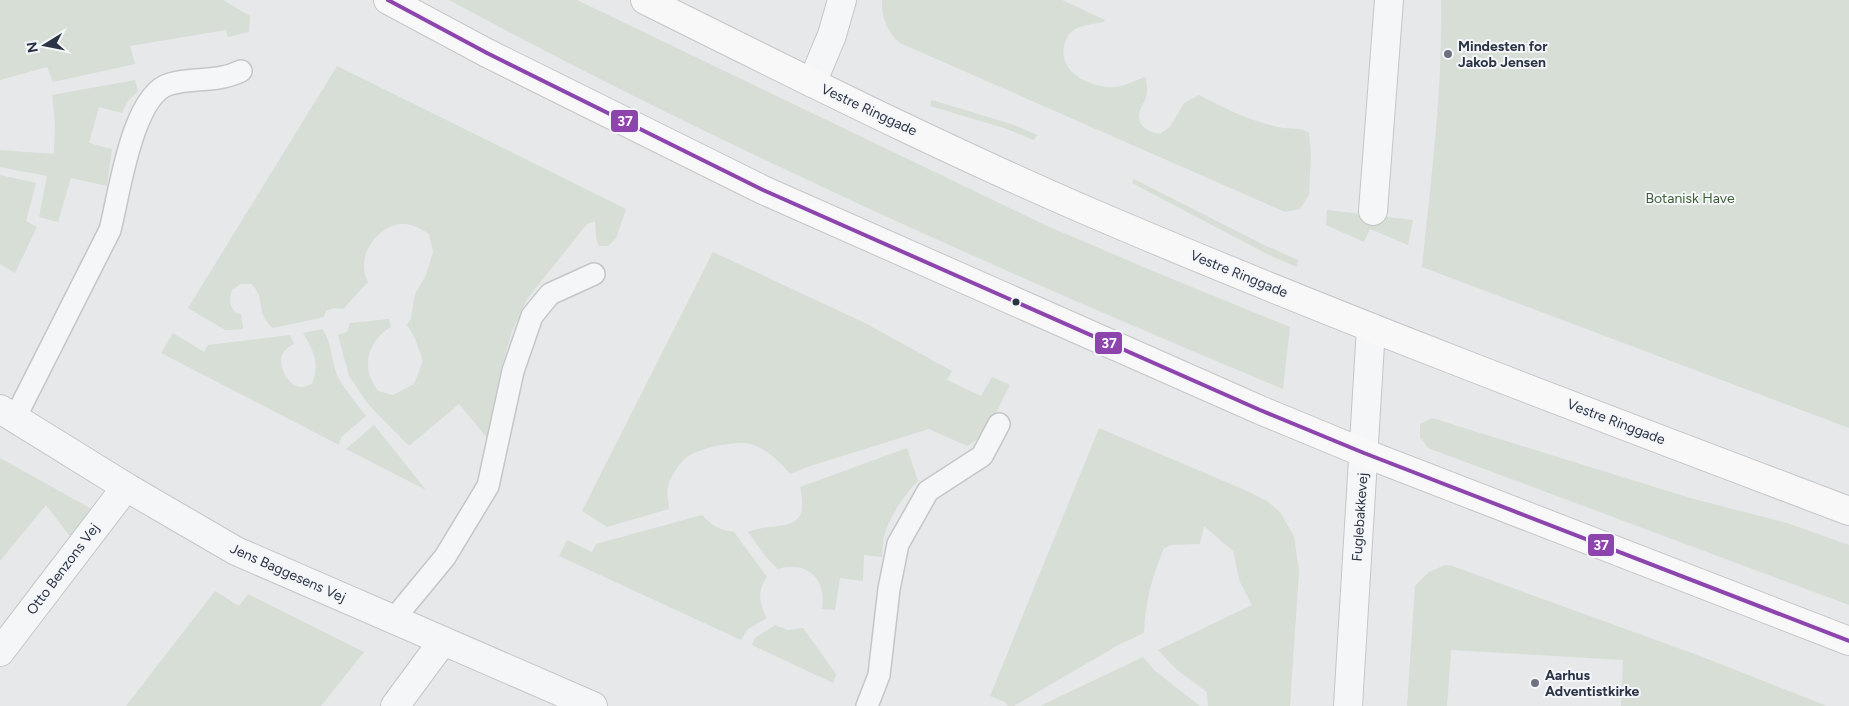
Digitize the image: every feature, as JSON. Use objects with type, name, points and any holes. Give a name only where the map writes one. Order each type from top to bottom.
[{"type":"main road","points":[[388,0],[505,62],[764,190],[1233,398],[1364,453],[1849,641]]},
{"type":"main road","name":"Vestre Ringgade","points":[[645,0],[812,83],[984,164],[1131,230],[1371,328],[1849,511]]},
{"type":"street","points":[[812,83],[832,35],[842,0]]},
{"type":"street","points":[[1373,211],[1389,0]]},
{"type":"street","name":"Fuglebakkevej","points":[[1348,706],[1371,328]]},
{"type":"street","name":"Jens Baggesens Vej","points":[[7,414],[126,487],[236,551],[582,704]]},
{"type":"street","name":"Otto Benzons Vej","points":[[0,652],[126,487]]},
{"type":"street","points":[[395,706],[443,641]]},
{"type":"lane","points":[[7,414],[110,230],[130,145],[137,124],[158,89],[171,84],[228,77],[241,71]]},
{"type":"lane","points":[[393,620],[444,557],[488,486],[513,371],[532,316],[550,294],[594,274]]},
{"type":"lane","points":[[867,706],[879,675],[889,590],[898,544],[928,491],[982,456],[998,424]]},
{"type":"green space","points":[[0,0],[223,0],[250,16],[249,32],[228,37],[226,30],[130,46],[135,64],[53,82],[47,67],[0,80]]},
{"type":"green space","points":[[449,0],[577,0],[1045,225],[1290,327],[1283,389],[1071,299],[861,205],[653,106]]},
{"type":"green space","points":[[882,0],[1062,0],[1105,20],[1077,28],[1066,39],[1064,56],[1066,64],[1071,71],[1087,82],[1107,87],[1116,87],[1145,77],[1147,94],[1141,107],[1139,119],[1146,129],[1155,133],[1160,134],[1170,127],[1184,103],[1199,95],[1250,119],[1283,128],[1306,131],[1309,133],[1311,154],[1309,195],[1300,209],[1285,212],[900,43],[895,39],[886,23]]},
{"type":"green space","name":"Botanisk Have","points":[[1441,0],[1849,0],[1849,428],[1422,267],[1438,101]]},
{"type":"green space","points":[[337,66],[626,209],[616,238],[608,246],[599,246],[596,238],[595,221],[587,224],[527,299],[512,331],[501,369],[488,439],[459,404],[409,446],[368,404],[349,376],[338,335],[347,332],[350,323],[389,319],[391,327],[380,336],[370,352],[368,366],[370,378],[378,391],[393,395],[414,384],[423,361],[415,338],[407,325],[411,318],[415,294],[426,275],[433,252],[429,234],[417,227],[399,224],[379,234],[373,240],[365,256],[365,274],[368,282],[343,309],[334,308],[326,311],[324,317],[273,328],[264,316],[259,295],[251,284],[241,284],[232,290],[230,296],[232,308],[236,313],[241,314],[243,329],[225,330],[188,308]]},
{"type":"green space","points":[[135,80],[138,91],[127,102],[122,113],[99,107],[89,143],[112,149],[107,186],[71,178],[58,222],[39,217],[47,176],[0,167],[0,150],[54,154],[55,124],[52,95]]},
{"type":"green space","points":[[932,100],[1014,125],[1037,135],[1034,140],[1004,128],[930,106]]},
{"type":"green space","points":[[0,175],[36,183],[26,221],[37,227],[15,273],[0,264]]},
{"type":"green space","points":[[1134,179],[1262,244],[1298,260],[1297,267],[1269,255],[1132,183]]},
{"type":"green space","points":[[1327,210],[1413,220],[1408,245],[1370,229],[1364,242],[1326,225]]},
{"type":"green space","points":[[713,252],[865,323],[952,371],[947,380],[981,396],[992,377],[1010,385],[985,434],[967,446],[929,429],[790,474],[772,456],[757,446],[736,443],[718,446],[687,457],[678,466],[667,488],[669,509],[607,527],[582,511]]},
{"type":"green space","points":[[322,329],[328,340],[340,381],[366,416],[341,437],[339,445],[161,353],[173,333],[204,352],[208,345],[290,335],[294,344],[283,353],[281,364],[288,379],[296,386],[302,387],[312,384],[316,370],[315,357],[303,333]]},
{"type":"green space","points":[[1432,418],[1690,498],[1787,523],[1849,545],[1849,605],[1428,448],[1420,437],[1420,424]]},
{"type":"green space","points":[[374,425],[426,490],[346,449]]},
{"type":"green space","points":[[1099,428],[1247,491],[1267,501],[1280,512],[1294,536],[1299,571],[1290,706],[1208,706],[1207,692],[1177,670],[1158,650],[1252,605],[1240,582],[1233,551],[1204,526],[1200,544],[1171,545],[1164,548],[1150,590],[1144,633],[1120,644],[1014,706],[1008,706],[1005,702],[990,696]]},
{"type":"green space","points":[[907,448],[918,481],[907,493],[893,514],[883,539],[882,557],[864,555],[863,581],[840,578],[835,610],[822,609],[823,598],[821,589],[813,574],[798,567],[778,569],[766,557],[748,532],[790,524],[797,520],[801,513],[802,503],[800,487]]},
{"type":"green space","points":[[0,458],[90,508],[73,535],[69,535],[46,505],[0,561]]},
{"type":"green space","points":[[702,515],[716,527],[734,532],[767,577],[760,592],[760,598],[767,618],[748,629],[741,640],[559,556],[567,540],[592,552],[596,544]]},
{"type":"green space","points":[[1445,565],[1700,656],[1827,706],[1621,706],[1623,660],[1451,650],[1447,706],[1407,706],[1415,586],[1429,572]]},
{"type":"green space","points":[[215,591],[239,606],[248,594],[364,652],[321,706],[126,706]]},
{"type":"green space","points":[[775,625],[788,630],[803,628],[836,674],[833,683],[752,645],[755,638]]},
{"type":"green space","points":[[1143,657],[1155,671],[1200,706],[1040,706]]},
{"type":"transit line","name":"37","points":[[388,0],[487,53],[763,190],[1260,410],[1364,453],[1849,641]]},
{"type":"place","name":"Mindesten for Jakob Jensen","points":[[1448,54]]},
{"type":"place","name":"Aarhus Adventistkirke","points":[[1535,683]]}]
